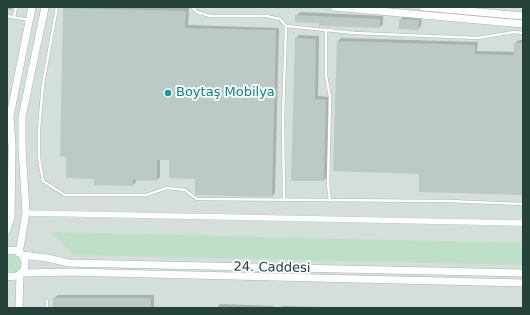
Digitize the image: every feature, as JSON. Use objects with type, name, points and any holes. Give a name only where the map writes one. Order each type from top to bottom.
[{"type":"street","points":[[7,230],[9,217],[12,147],[10,116],[32,7]]},
{"type":"street","points":[[19,308],[21,274],[25,267],[24,258],[21,254],[26,213],[22,147],[22,117],[45,7]]},
{"type":"street","points":[[334,7],[380,8],[523,24]]},
{"type":"street","points":[[424,7],[523,16]]},
{"type":"street","points":[[26,213],[523,223]]},
{"type":"street","name":"24. Caddesi","points":[[7,251],[13,250],[21,254],[69,263],[523,273]]},
{"type":"street","name":"24. Caddesi","points":[[7,276],[14,277],[21,274],[68,272],[523,283]]},
{"type":"lane","points":[[14,17],[16,7]]},
{"type":"lane","points":[[57,7],[42,84],[39,158],[43,181],[65,195],[146,194],[167,188],[185,190],[197,199],[523,204]]},
{"type":"lane","points":[[192,7],[197,12],[210,16],[266,16],[280,19],[286,26],[283,117],[284,200]]},
{"type":"lane","points":[[7,16],[30,20]]},
{"type":"lane","points":[[286,26],[355,33],[478,38],[514,32],[523,33]]},
{"type":"lane","points":[[326,30],[326,76],[330,97],[328,184],[330,201]]},
{"type":"lane","points":[[47,301],[47,308]]},
{"type":"shaded area","points":[[7,7],[523,7],[523,308],[7,308]]},
{"type":"green space","points":[[50,232],[523,243],[523,265],[74,255]]},
{"type":"green space","points":[[11,254],[17,256],[21,261],[20,268],[15,273],[7,272],[7,256]]},
{"type":"building","name":"Boytaş Mobilya","points":[[63,8],[186,11],[185,28],[276,30],[272,197],[195,195],[195,179],[169,178],[169,160],[157,160],[157,181],[133,180],[133,186],[94,185],[94,179],[66,178],[66,157],[60,156]]},
{"type":"building","points":[[295,15],[380,19],[380,28],[319,26],[319,23],[295,22]]},
{"type":"building","points":[[399,19],[419,20],[418,30],[399,29]]},
{"type":"building","name":"Boytaş Mobilya","points":[[295,38],[316,39],[315,99],[326,100],[324,181],[291,181]]},
{"type":"building","points":[[337,41],[475,45],[475,54],[514,55],[514,43],[523,43],[523,195],[419,192],[419,174],[333,171]]},
{"type":"building","points":[[53,298],[151,298],[151,308],[53,308]]},
{"type":"place","name":"Boytaş Mobilya","points":[[168,93]]}]
